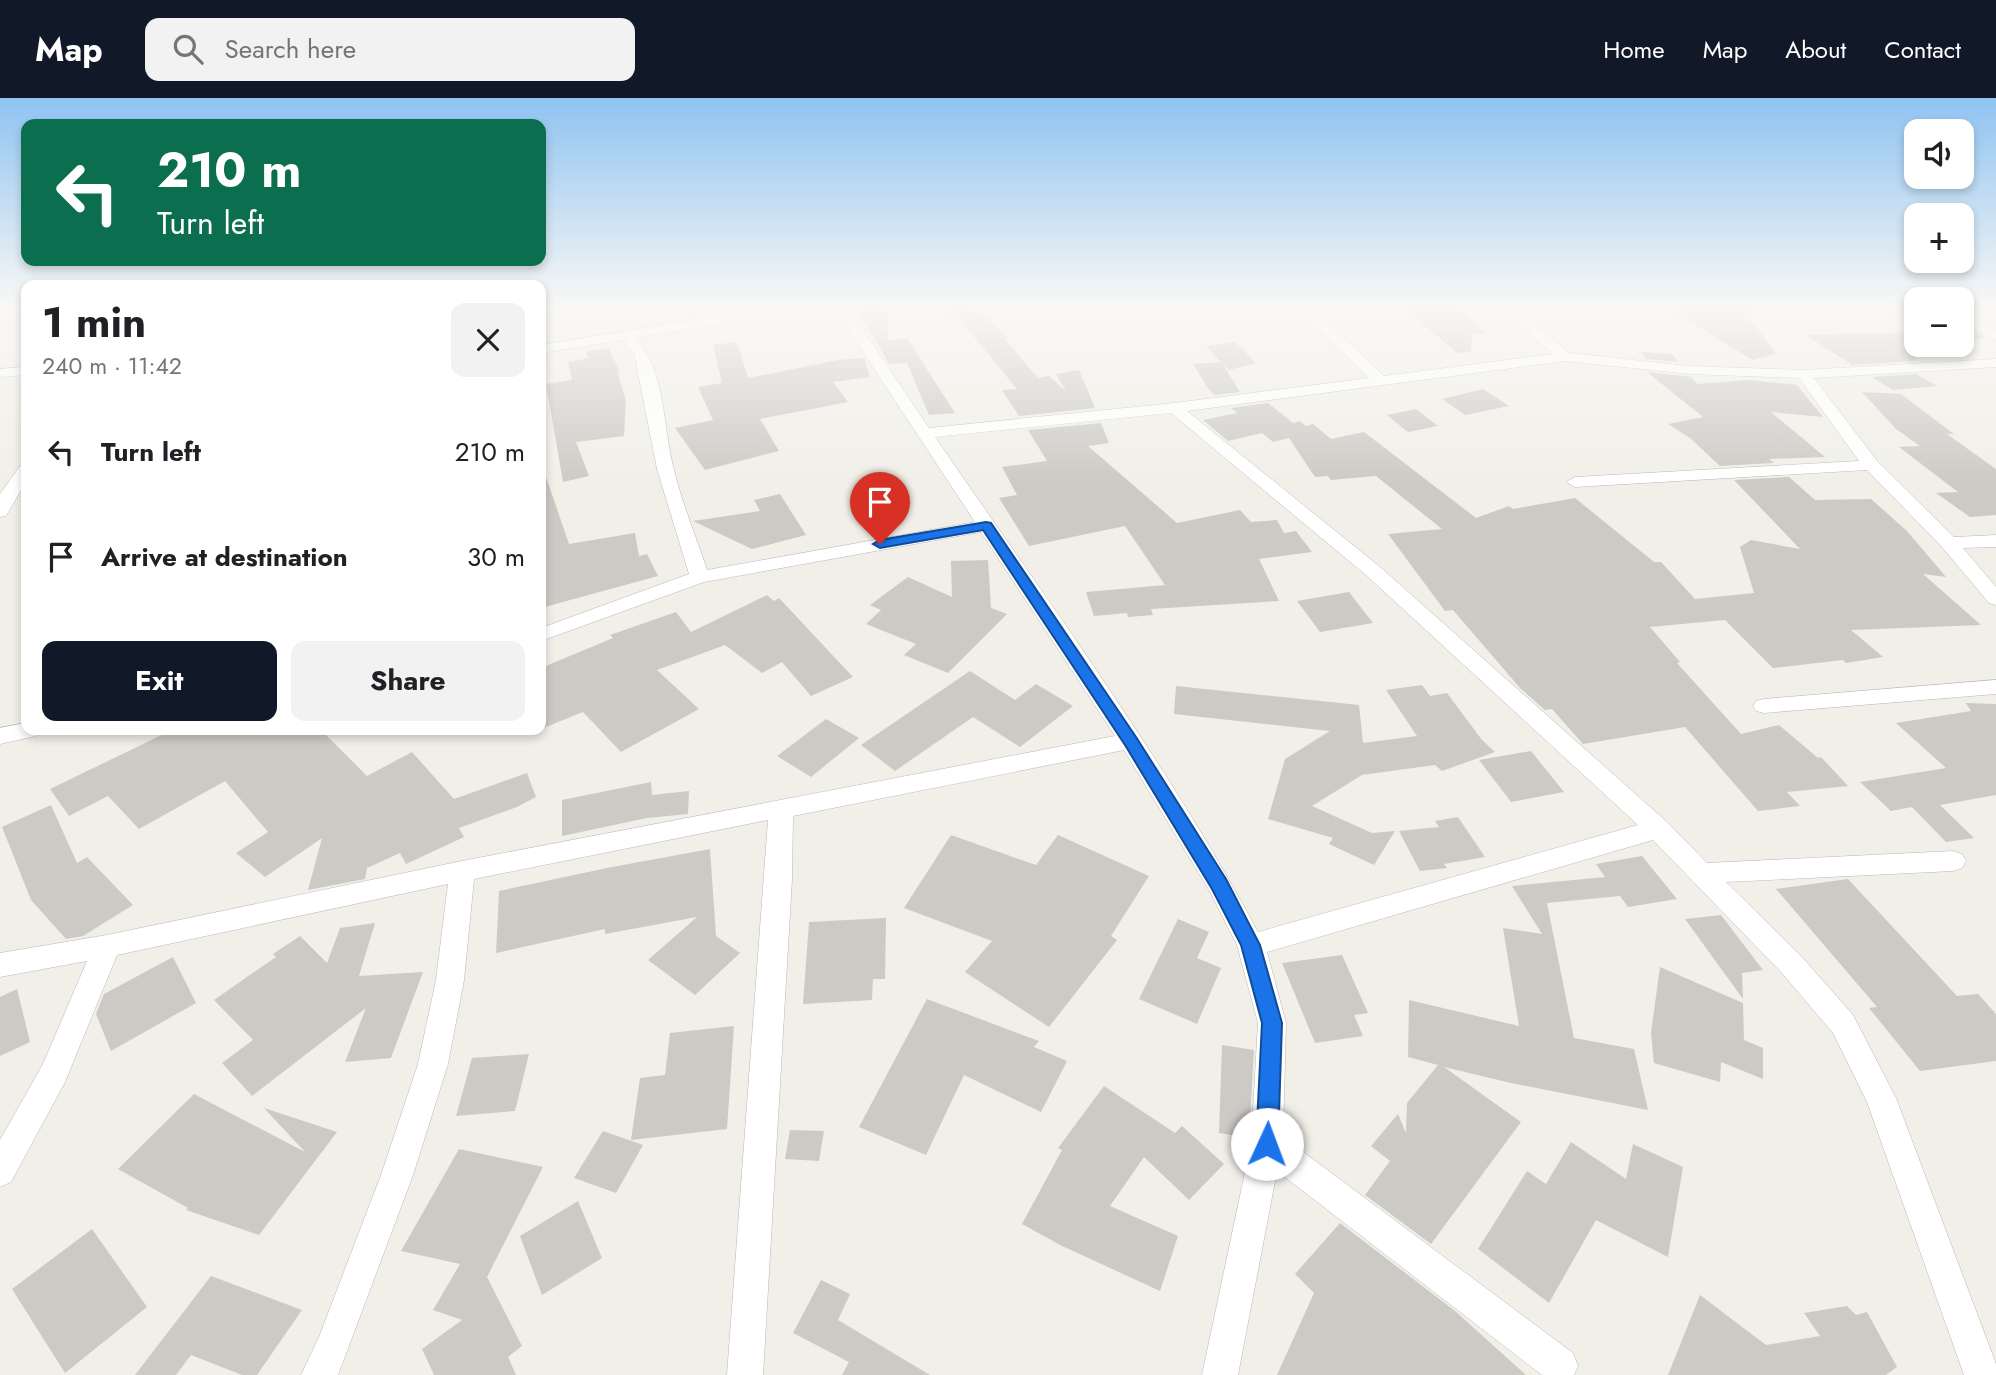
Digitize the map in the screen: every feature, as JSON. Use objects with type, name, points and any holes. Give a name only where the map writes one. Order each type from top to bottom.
[{"type":"street","points":[[645,365],[665,469],[699,577]]},
{"type":"street","points":[[879,365],[1130,741],[1219,884],[1251,945],[1272,1023],[1267,1144],[1220,1375]]},
{"type":"street","points":[[1364,365],[1381,381]]},
{"type":"street","points":[[925,433],[1174,408],[1502,365]]},
{"type":"street","points":[[1641,365],[1689,370],[1803,374],[1968,365]]},
{"type":"street","points":[[0,373],[21,371]]},
{"type":"street","points":[[1803,374],[1871,465],[1949,543],[1996,599]]},
{"type":"street","points":[[1174,408],[1373,571],[1658,829],[1791,964],[1843,1024],[1881,1098],[1982,1375]]},
{"type":"street","points":[[1575,482],[1871,465]]},
{"type":"street","points":[[0,512],[21,477]]},
{"type":"street","points":[[546,633],[699,577],[986,526]]},
{"type":"street","points":[[1949,543],[1996,541]]},
{"type":"street","points":[[1765,706],[1996,687]]},
{"type":"street","points":[[0,736],[21,732]]},
{"type":"street","points":[[0,965],[107,946],[462,871],[1130,741]]},
{"type":"street","points":[[745,1375],[779,878],[781,809]]},
{"type":"street","points":[[1251,945],[1658,829]]},
{"type":"street","points":[[1701,873],[1953,861]]},
{"type":"street","points":[[319,1375],[333,1346],[397,1175],[433,1064],[450,979],[462,871]]},
{"type":"street","points":[[0,1171],[54,1072],[107,946]]},
{"type":"street","points":[[1267,1144],[1560,1366]]},
{"type":"building","points":[[569,365],[617,365],[626,401],[624,436],[576,442],[589,476],[563,482],[546,384],[572,380]]},
{"type":"building","points":[[718,365],[744,365],[748,378],[815,365],[866,365],[870,377],[833,382],[848,402],[760,419],[779,451],[705,470],[675,428],[713,420],[698,387],[722,383]]},
{"type":"building","points":[[908,365],[924,365],[955,413],[929,415]]},
{"type":"building","points":[[997,365],[1027,365],[1038,378],[1049,376],[1066,391],[1056,374],[1079,370],[1095,408],[1019,416],[1002,390],[1017,389]]},
{"type":"building","points":[[1193,365],[1223,365],[1240,392],[1215,395]]},
{"type":"building","points":[[1224,365],[1250,365],[1229,370]]},
{"type":"building","points":[[1647,372],[1691,377],[1697,384],[1748,380],[1797,385],[1823,417],[1771,412],[1825,457],[1769,459],[1774,463],[1720,466],[1690,438],[1668,424],[1703,417]]},
{"type":"building","points":[[1916,374],[1937,386],[1893,390],[1872,377]]},
{"type":"building","points":[[1483,389],[1509,406],[1465,415],[1442,399]]},
{"type":"building","points":[[1862,392],[1901,394],[1954,434],[1947,434],[1996,469],[1996,515],[1970,517],[1936,493],[1958,492],[1899,447],[1920,446],[1896,429]]},
{"type":"building","points":[[1268,403],[1293,423],[1300,421],[1306,426],[1313,424],[1331,439],[1364,432],[1476,518],[1509,506],[1513,509],[1575,498],[1654,562],[1661,562],[1695,599],[1754,593],[1740,547],[1751,540],[1800,549],[1734,480],[1789,477],[1815,500],[1871,499],[1907,531],[1946,577],[1923,574],[1981,625],[1851,630],[1883,657],[1846,663],[1843,660],[1773,668],[1725,620],[1650,627],[1680,662],[1677,663],[1741,734],[1779,725],[1818,758],[1821,757],[1848,786],[1787,792],[1800,806],[1758,811],[1685,727],[1583,744],[1552,709],[1545,710],[1520,688],[1453,610],[1445,611],[1388,534],[1442,529],[1376,476],[1331,480],[1328,476],[1315,477],[1289,438],[1273,442],[1262,433],[1228,441],[1203,420],[1237,413],[1231,408]]},
{"type":"building","points":[[1416,409],[1438,426],[1408,432],[1387,415]]},
{"type":"building","points":[[1101,423],[1109,443],[1088,446],[1177,523],[1240,510],[1251,522],[1277,520],[1284,533],[1296,531],[1312,552],[1259,559],[1279,601],[1151,609],[1153,615],[1128,617],[1127,613],[1094,616],[1086,592],[1165,585],[1125,526],[1029,546],[999,498],[1017,495],[1002,467],[1047,461],[1028,430]]},
{"type":"building","points":[[546,477],[569,544],[635,533],[639,556],[647,554],[658,576],[546,607]]},
{"type":"building","points":[[780,494],[806,535],[752,549],[693,521],[760,511],[754,500]]},
{"type":"building","points":[[988,560],[991,608],[1007,614],[948,673],[904,655],[916,644],[866,624],[881,610],[870,605],[908,577],[952,597],[951,561]]},
{"type":"building","points":[[1349,592],[1373,623],[1320,632],[1297,601]]},
{"type":"building","points":[[767,595],[774,601],[779,598],[853,677],[811,696],[782,662],[762,673],[725,645],[657,670],[699,709],[621,752],[583,712],[546,727],[546,666],[613,638],[610,635],[676,612],[691,632]]},
{"type":"building","points":[[970,671],[1015,700],[1036,684],[1073,706],[1020,747],[973,717],[895,771],[861,745]]},
{"type":"building","points":[[1422,685],[1430,696],[1447,693],[1482,740],[1495,752],[1442,771],[1435,765],[1362,775],[1312,806],[1372,833],[1395,831],[1374,865],[1329,844],[1333,838],[1268,819],[1285,759],[1330,731],[1174,714],[1176,686],[1359,705],[1363,743],[1417,736],[1386,690]]},
{"type":"building","points":[[1966,703],[1996,704],[1996,795],[1940,805],[1974,838],[1946,842],[1912,807],[1891,811],[1860,782],[1946,768],[1896,723],[1971,711]]},
{"type":"building","points":[[826,719],[859,738],[811,777],[777,756]]},
{"type":"building","points":[[162,735],[326,735],[367,776],[412,752],[454,799],[527,773],[536,797],[517,807],[459,828],[464,837],[406,864],[400,853],[367,868],[365,879],[308,890],[322,838],[265,877],[236,853],[268,832],[225,781],[139,829],[108,796],[69,816],[50,789]]},
{"type":"building","points":[[1531,751],[1564,792],[1511,802],[1479,760]]},
{"type":"building","points":[[651,782],[652,795],[689,791],[688,814],[647,818],[562,836],[562,800]]},
{"type":"building","points":[[51,805],[77,863],[87,857],[133,905],[83,936],[66,939],[31,900],[2,827]]},
{"type":"building","points":[[1458,817],[1485,857],[1444,864],[1447,868],[1420,871],[1399,831],[1439,827],[1435,821]]},
{"type":"building","points":[[951,835],[1036,865],[1058,835],[1149,876],[1111,936],[1117,940],[1049,1027],[965,972],[992,941],[904,908]]},
{"type":"building","points":[[710,849],[716,936],[740,953],[695,995],[648,960],[697,917],[605,934],[605,929],[496,953],[499,891]]},
{"type":"building","points":[[1642,856],[1677,899],[1628,907],[1620,896],[1547,903],[1574,1038],[1634,1049],[1648,1110],[1444,1067],[1521,1122],[1431,1244],[1365,1195],[1390,1161],[1371,1146],[1398,1114],[1406,1133],[1407,1103],[1438,1065],[1408,1057],[1409,1000],[1519,1026],[1503,928],[1542,934],[1512,886],[1605,877],[1596,864]]},
{"type":"building","points":[[1848,879],[1957,996],[1978,994],[1996,1014],[1996,1061],[1920,1071],[1869,1008],[1877,1007],[1776,889]]},
{"type":"building","points":[[1721,915],[1763,970],[1742,973],[1743,999],[1685,919]]},
{"type":"building","points":[[886,918],[885,979],[873,979],[872,1000],[803,1004],[809,922]]},
{"type":"building","points":[[1178,919],[1209,932],[1197,958],[1221,968],[1197,1024],[1139,999]]},
{"type":"building","points":[[375,923],[359,976],[423,972],[391,1058],[345,1062],[366,1008],[252,1096],[222,1063],[253,1040],[214,1000],[276,957],[273,954],[300,936],[327,963],[340,928]]},
{"type":"building","points":[[1342,955],[1368,1013],[1354,1015],[1363,1036],[1315,1043],[1282,963]]},
{"type":"building","points":[[173,957],[196,1003],[111,1051],[96,1014],[104,994]]},
{"type":"building","points":[[1660,967],[1743,1003],[1744,1040],[1763,1048],[1763,1079],[1721,1062],[1720,1082],[1654,1063],[1651,1033]]},
{"type":"building","points":[[17,989],[30,1042],[0,1056],[0,997]]},
{"type":"building","points":[[927,999],[1039,1041],[1034,1047],[1067,1061],[1041,1112],[964,1075],[926,1155],[859,1127]]},
{"type":"building","points":[[734,1026],[727,1129],[631,1140],[640,1078],[665,1075],[670,1033]]},
{"type":"building","points":[[1222,1045],[1254,1050],[1249,1138],[1219,1133]]},
{"type":"building","points":[[529,1054],[515,1111],[456,1116],[472,1058]]},
{"type":"building","points":[[1104,1086],[1175,1133],[1182,1126],[1224,1164],[1189,1200],[1144,1157],[1110,1206],[1178,1236],[1160,1291],[1060,1245],[1022,1224],[1062,1150],[1058,1148]]},
{"type":"building","points":[[194,1094],[305,1152],[264,1108],[337,1132],[259,1235],[186,1210],[188,1208],[118,1169]]},
{"type":"building","points":[[790,1130],[824,1131],[819,1161],[785,1159]]},
{"type":"building","points":[[603,1131],[643,1145],[616,1193],[574,1178]]},
{"type":"building","points":[[1571,1142],[1626,1179],[1633,1144],[1683,1167],[1668,1257],[1596,1220],[1549,1303],[1478,1249],[1527,1171],[1546,1184]]},
{"type":"building","points":[[459,1149],[543,1167],[487,1277],[522,1346],[508,1357],[516,1375],[434,1375],[422,1349],[462,1320],[433,1310],[460,1264],[401,1251]]},
{"type":"building","points":[[578,1201],[602,1258],[542,1295],[520,1236]]},
{"type":"building","points":[[1340,1223],[1455,1311],[1526,1375],[1277,1375],[1314,1293],[1295,1274]]},
{"type":"building","points":[[92,1229],[147,1307],[65,1373],[12,1289]]},
{"type":"building","points":[[211,1276],[302,1310],[257,1375],[242,1375],[191,1355],[176,1375],[135,1375]]},
{"type":"building","points":[[821,1280],[850,1294],[838,1320],[930,1375],[842,1375],[849,1362],[793,1333]]},
{"type":"building","points":[[1700,1295],[1766,1345],[1820,1336],[1804,1313],[1847,1306],[1856,1315],[1867,1312],[1897,1367],[1886,1375],[1668,1375]]},
{"type":"route","points":[[880,544],[986,526],[1130,741],[1219,884],[1251,945],[1272,1023],[1267,1144]]}]
